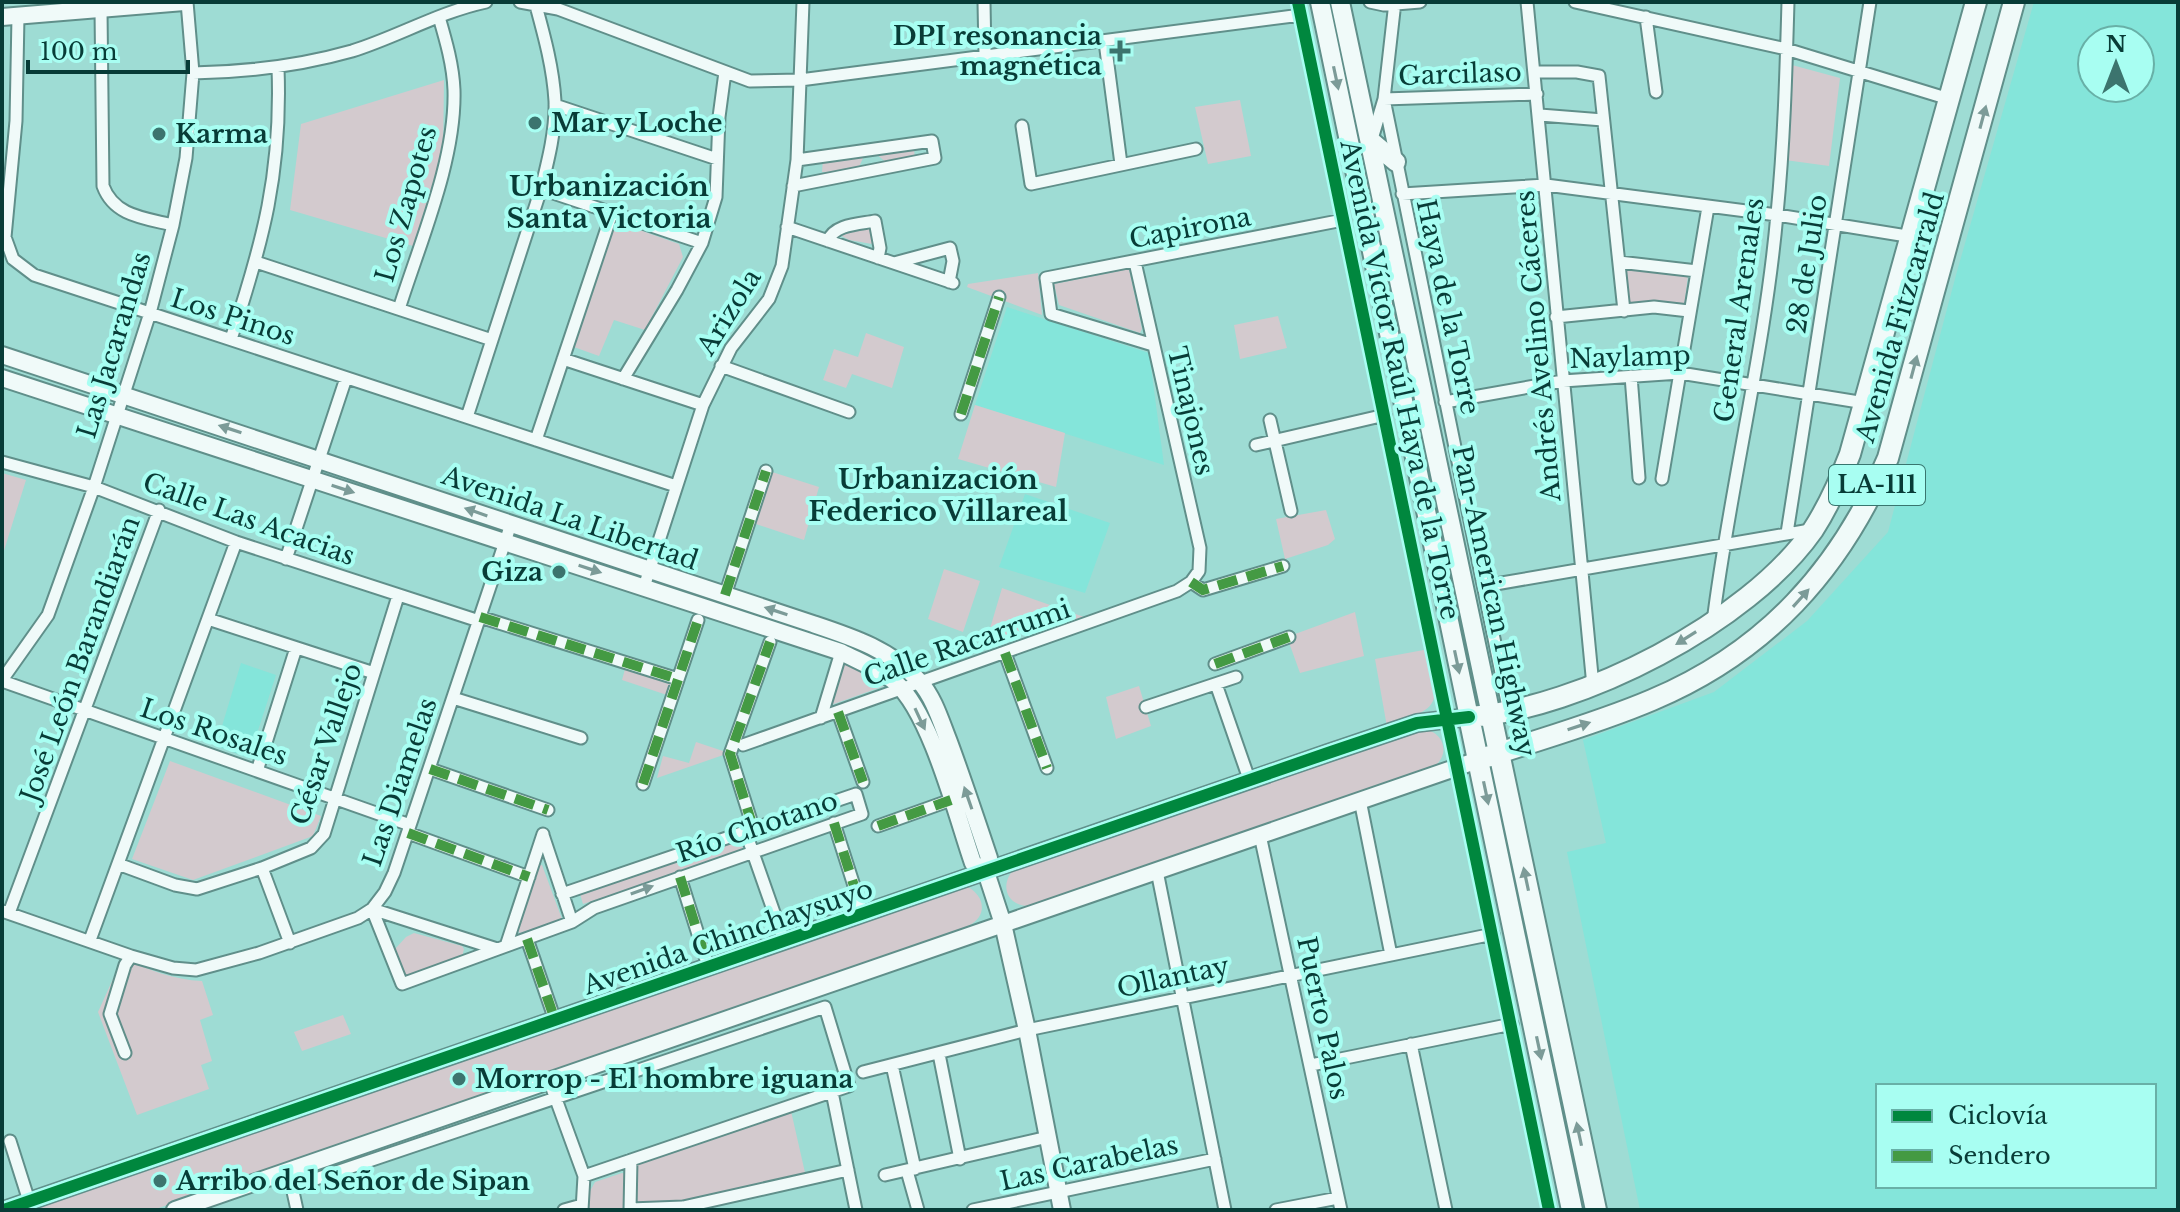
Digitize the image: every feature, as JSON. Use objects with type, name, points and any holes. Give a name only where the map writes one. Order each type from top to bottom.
[{"type":"highway","name":"Avenida Fitzcarrald","points":[[1469,717],[1500,714],[1593,686],[1673,646],[1744,601],[1770,579],[1813,530],[1837,487],[1850,454],[1913,237],[1976,2]]},
{"type":"highway","name":"Avenida Fitzcarrald","points":[[1478,760],[1651,701],[1699,678],[1746,648],[1788,612],[1820,577],[1848,539],[1872,497],[1888,458],[2014,2]]},
{"type":"highway","name":"Pan-American Highway","points":[[1500,714],[1499,753],[1596,1210]]},
{"type":"highway","name":"Pan-American Highway","points":[[1469,717],[1572,1210]]},
{"type":"main road","name":"Pan-American Highway","points":[[1320,2],[1469,717]]},
{"type":"main road","name":"Pan-American Highway","points":[[1340,2],[1500,714]]},
{"type":"main road","points":[[1371,141],[1396,162]]},
{"type":"street","points":[[10,16],[186,2]]},
{"type":"street","name":"Las Jacarandas","points":[[2,680],[48,615],[94,487],[150,313],[173,225],[186,158],[193,73],[186,2]]},
{"type":"street","points":[[193,73],[278,68],[353,50],[462,7],[486,2]]},
{"type":"street","points":[[520,2],[558,9],[750,81],[800,80],[1301,15]]},
{"type":"street","name":"Arizola","points":[[647,579],[703,405],[721,366],[776,284],[797,160],[803,2]]},
{"type":"street","points":[[984,2],[985,55]]},
{"type":"street","name":"Avenida Víctor Raúl Haya de la Torre","points":[[1298,2],[1549,1210]]},
{"type":"street","points":[[1370,2],[1420,2]]},
{"type":"street","name":"Andrés Avelino Cáceres","points":[[1527,2],[1593,686]]},
{"type":"street","points":[[1575,2],[1786,49],[1949,99]]},
{"type":"street","name":"General Arenales","points":[[1713,622],[1723,543],[1754,384],[1777,215],[1788,2]]},
{"type":"street","name":"28 de Julio","points":[[1787,533],[1870,2]]},
{"type":"street","points":[[467,417],[550,153],[555,105],[548,51],[535,3]]},
{"type":"street","points":[[1371,141],[1384,99],[1390,3]]},
{"type":"street","points":[[101,10],[103,186],[107,199],[133,216],[173,225]]},
{"type":"street","name":"Los Pinos","points":[[10,16],[16,121],[5,237],[13,259],[34,275],[676,486]]},
{"type":"street","name":"Los Zapotes","points":[[399,309],[448,155],[453,125],[454,89],[439,17]]},
{"type":"street","points":[[1646,17],[1656,92]]},
{"type":"street","points":[[1105,42],[1121,164]]},
{"type":"street","points":[[231,339],[266,224],[278,145],[278,68]]},
{"type":"street","points":[[623,379],[702,243],[716,197],[725,72]]},
{"type":"street","points":[[1534,72],[1577,72],[1599,76],[1624,311]]},
{"type":"street","name":"Garcilaso","points":[[1384,99],[1537,94]]},
{"type":"street","name":"Haya de la Torre","points":[[1384,99],[1484,586],[1500,714]]},
{"type":"street","points":[[555,105],[717,159]]},
{"type":"street","points":[[1540,115],[1603,120]]},
{"type":"street","points":[[1022,126],[1031,184],[1196,149]]},
{"type":"street","points":[[793,186],[935,158],[932,141],[797,160]]},
{"type":"street","points":[[868,171],[872,150]]},
{"type":"street","points":[[1402,194],[1546,185],[1777,215],[1913,237]]},
{"type":"street","points":[[541,189],[702,243]]},
{"type":"street","points":[[1662,479],[1708,207]]},
{"type":"street","points":[[536,440],[612,213]]},
{"type":"street","name":"Capirona","points":[[1153,345],[1051,314],[1046,278],[1343,220]]},
{"type":"street","points":[[828,241],[829,235],[836,230],[875,221],[880,248],[878,258]]},
{"type":"street","points":[[787,227],[878,258],[951,282],[953,261],[950,248],[894,263]]},
{"type":"street","points":[[256,262],[492,340]]},
{"type":"street","name":"Tinajones","points":[[1135,262],[1200,548],[1199,571]]},
{"type":"street","points":[[1619,262],[1697,271]]},
{"type":"street","points":[[961,414],[999,297]]},
{"type":"street","points":[[1556,317],[1654,307],[1689,311]]},
{"type":"street","name":"Avenida La Libertad","points":[[2,355],[511,524],[841,652],[893,680],[945,756],[989,858],[987,877],[1001,919],[1027,1030],[1062,1210]]},
{"type":"street","points":[[563,359],[703,405]]},
{"type":"street","points":[[721,366],[849,412]]},
{"type":"street","name":"Naylamp","points":[[1445,402],[1563,381],[1680,373],[1865,403]]},
{"type":"street","points":[[1631,376],[1639,478]]},
{"type":"street","name":"Avenida La Libertad","points":[[2,378],[505,542],[647,579],[725,595],[876,648],[921,683],[939,717],[951,800],[973,863],[987,877]]},
{"type":"street","points":[[286,559],[346,378]]},
{"type":"street","points":[[1256,445],[1385,415]]},
{"type":"street","points":[[1270,420],[1291,511]]},
{"type":"street","name":"Calle Las Acacias","points":[[2,462],[94,487],[236,542],[398,596],[678,679]]},
{"type":"street","points":[[725,595],[766,471]]},
{"type":"street","name":"José León Barandiarán","points":[[6,912],[159,510]]},
{"type":"street","name":"Las Diamelas","points":[[372,909],[385,892],[409,829],[511,524]]},
{"type":"street","points":[[1484,586],[1813,530]]},
{"type":"street","points":[[90,940],[236,542]]},
{"type":"street","points":[[1191,582],[1203,590],[1283,566]]},
{"type":"street","name":"Calle Racarrumi","points":[[743,745],[1177,591],[1191,582],[1199,571]]},
{"type":"street","name":"César Vallejo","points":[[118,864],[175,885],[197,889],[311,848],[324,834],[398,596]]},
{"type":"street","points":[[208,619],[374,673]]},
{"type":"street","points":[[643,784],[698,620]]},
{"type":"street","points":[[807,640],[813,624]]},
{"type":"street","points":[[1215,664],[1289,637]]},
{"type":"street","points":[[770,642],[730,754],[752,851],[784,941]]},
{"type":"street","points":[[257,771],[296,648]]},
{"type":"street","points":[[821,718],[841,652]]},
{"type":"street","points":[[1005,653],[1047,768]]},
{"type":"street","points":[[1146,707],[1236,677]]},
{"type":"street","name":"Los Rosales","points":[[2,680],[335,798],[529,877]]},
{"type":"street","points":[[1216,684],[1249,779]]},
{"type":"street","points":[[453,698],[581,738]]},
{"type":"street","points":[[838,712],[863,782]]},
{"type":"street","name":"Avenida Chinchaysuyo","points":[[4,1210],[708,966],[863,914],[987,877],[1249,779],[1417,723],[1469,717]]},
{"type":"street","points":[[175,1210],[1001,919],[1157,871],[1478,760]]},
{"type":"street","points":[[430,769],[548,810]]},
{"type":"street","name":"Río Chotano","points":[[372,909],[402,984],[572,922],[594,908],[862,814],[856,794],[562,894]]},
{"type":"street","points":[[878,826],[951,800]]},
{"type":"street","points":[[1360,800],[1391,955]]},
{"type":"street","points":[[834,823],[863,914]]},
{"type":"street","points":[[6,912],[131,956],[173,968],[196,970],[290,943],[358,918],[372,909],[502,948],[543,834],[572,922]]},
{"type":"street","name":"Puerto Palos","points":[[1260,835],[1339,1204]]},
{"type":"street","points":[[667,857],[708,966]]},
{"type":"street","points":[[262,868],[290,943]]},
{"type":"street","points":[[1157,871],[1225,1210]]},
{"type":"street","name":"Ollantay","points":[[863,1072],[1027,1030],[1493,934]]},
{"type":"street","points":[[527,939],[555,1020]]},
{"type":"street","points":[[125,1053],[110,1014],[125,965],[131,956]]},
{"type":"street","points":[[297,1210],[292,1187],[825,1007],[849,1086],[584,1176]]},
{"type":"street","points":[[1311,1065],[1512,1024]]},
{"type":"street","points":[[1411,1044],[1446,1210]]},
{"type":"street","points":[[939,1054],[960,1159]]},
{"type":"street","points":[[892,1065],[918,1210]]},
{"type":"street","points":[[549,1080],[584,1176],[582,1208],[564,1210]]},
{"type":"street","points":[[832,1092],[856,1210]]},
{"type":"street","points":[[885,1175],[1048,1137]]},
{"type":"street","points":[[10,1141],[29,1201]]},
{"type":"street","name":"Las Carabelas","points":[[974,1210],[1215,1159]]},
{"type":"street","points":[[631,1160],[630,1210],[683,1207],[848,1170]]},
{"type":"street","points":[[1276,1210],[1339,1204]]},
{"type":"shaded area","points":[[2034,2],[2178,2],[2178,1210],[1640,1210],[1567,852],[1606,843],[1583,740],[1714,692],[1807,621],[1888,532],[1956,275]]},
{"type":"shaded area","points":[[1792,65],[1840,78],[1829,166],[1785,160],[1789,69]]},
{"type":"shaded area","points":[[444,80],[443,153],[413,246],[290,210],[301,124]]},
{"type":"shaded area","points":[[1240,100],[1251,156],[1208,164],[1195,107]]},
{"type":"shaded area","points":[[914,149],[915,159],[888,164],[875,153]]},
{"type":"shaded area","points":[[865,154],[857,171],[822,172],[823,159]]},
{"type":"shaded area","points":[[614,221],[679,244],[683,257],[645,330],[614,320],[599,356],[571,346]]},
{"type":"shaded area","points":[[872,226],[875,241],[872,244],[849,240],[836,233]]},
{"type":"shaded area","points":[[1623,268],[1688,276],[1684,306],[1624,306]]},
{"type":"shaded area","points":[[1129,269],[1142,329],[1140,333],[1059,305],[1054,284]]},
{"type":"shaded area","points":[[1038,273],[1042,315],[967,287],[968,284]]},
{"type":"shaded area","points":[[1007,307],[1149,353],[1164,465],[975,405]]},
{"type":"shaded area","points":[[1278,316],[1287,348],[1240,359],[1234,325]]},
{"type":"shaded area","points":[[866,333],[904,347],[892,388],[852,374],[846,388],[823,380],[834,349],[858,357]]},
{"type":"shaded area","points":[[975,405],[1065,433],[1056,487],[958,459]]},
{"type":"shaded area","points":[[769,471],[819,487],[804,540],[750,522]]},
{"type":"shaded area","points":[[2,473],[26,480],[2,557]]},
{"type":"shaded area","points":[[1025,494],[1110,523],[1085,593],[999,567]]},
{"type":"shaded area","points":[[1326,510],[1335,539],[1328,545],[1285,559],[1276,519]]},
{"type":"shaded area","points":[[944,569],[980,581],[963,632],[928,619]]},
{"type":"shaded area","points":[[1002,588],[1084,617],[986,642]]},
{"type":"shaded area","points":[[1355,612],[1364,656],[1300,673],[1287,637]]},
{"type":"shaded area","points":[[1429,649],[1435,693],[1433,702],[1419,714],[1387,727],[1375,659]]},
{"type":"shaded area","points":[[845,662],[887,685],[831,705]]},
{"type":"shaded area","points":[[241,663],[276,675],[249,758],[216,746]]},
{"type":"shaded area","points":[[625,669],[671,684],[667,695],[622,680]]},
{"type":"shaded area","points":[[1139,686],[1151,726],[1116,739],[1106,697]]},
{"type":"shaded area","points":[[1421,729],[1436,734],[1443,745],[1442,757],[1431,768],[1029,906],[1015,902],[1007,893],[1007,881],[1015,868]]},
{"type":"shaded area","points":[[696,742],[729,753],[657,778],[663,756],[689,763]]},
{"type":"shaded area","points":[[170,761],[321,816],[313,836],[193,880],[132,859]]},
{"type":"shaded area","points":[[741,838],[743,851],[583,904],[580,894]]},
{"type":"shaded area","points":[[542,865],[562,919],[520,933],[515,929],[536,866]]},
{"type":"shaded area","points":[[968,887],[978,896],[982,907],[979,918],[968,926],[153,1210],[22,1210],[961,888]]},
{"type":"shaded area","points":[[414,933],[462,946],[462,957],[405,976],[395,949]]},
{"type":"shaded area","points":[[122,959],[171,976],[202,981],[213,1015],[200,1020],[212,1061],[201,1065],[209,1089],[137,1115],[98,1012]]},
{"type":"shaded area","points":[[343,1015],[351,1034],[302,1051],[294,1032]]},
{"type":"shaded area","points":[[791,1111],[806,1177],[698,1201],[642,1206],[635,1201],[636,1165]]},
{"type":"shaded area","points":[[625,1174],[624,1210],[584,1210],[584,1202],[595,1182]]},
{"type":"marked path","points":[[961,414],[999,297]]},
{"type":"marked path","points":[[725,595],[766,471]]},
{"type":"marked path","points":[[1191,582],[1203,590],[1283,566]]},
{"type":"marked path","points":[[480,617],[678,679]]},
{"type":"marked path","points":[[643,784],[698,620]]},
{"type":"marked path","points":[[1215,664],[1289,637]]},
{"type":"marked path","points":[[753,827],[730,754],[770,642]]},
{"type":"marked path","points":[[1005,653],[1047,768]]},
{"type":"marked path","points":[[838,712],[863,782]]},
{"type":"marked path","points":[[430,769],[548,810]]},
{"type":"marked path","points":[[878,826],[951,800]]},
{"type":"marked path","points":[[834,823],[863,914]]},
{"type":"marked path","points":[[408,833],[529,877]]},
{"type":"marked path","points":[[680,877],[708,966]]},
{"type":"marked path","points":[[527,939],[555,1020]]},
{"type":"cycle path","points":[[1298,2],[1549,1210]]},
{"type":"cycle path","points":[[4,1210],[1417,723],[1469,717]]},
{"type":"place","name":"DPI resonancia magnética","points":[[1120,51]]},
{"type":"place","name":"Mar y Loche","points":[[535,123]]},
{"type":"place","name":"Karma","points":[[159,134]]},
{"type":"place","name":"Giza","points":[[559,572]]},
{"type":"place","name":"Morrop - El hombre iguana","points":[[459,1079]]},
{"type":"place","name":"Arribo del Señor de Sipan","points":[[160,1181]]},
{"type":"district","name":"Urbanización Santa Victoria","points":[[609,202]]},
{"type":"district","name":"Urbanización Federico Villareal","points":[[938,495]]}]
